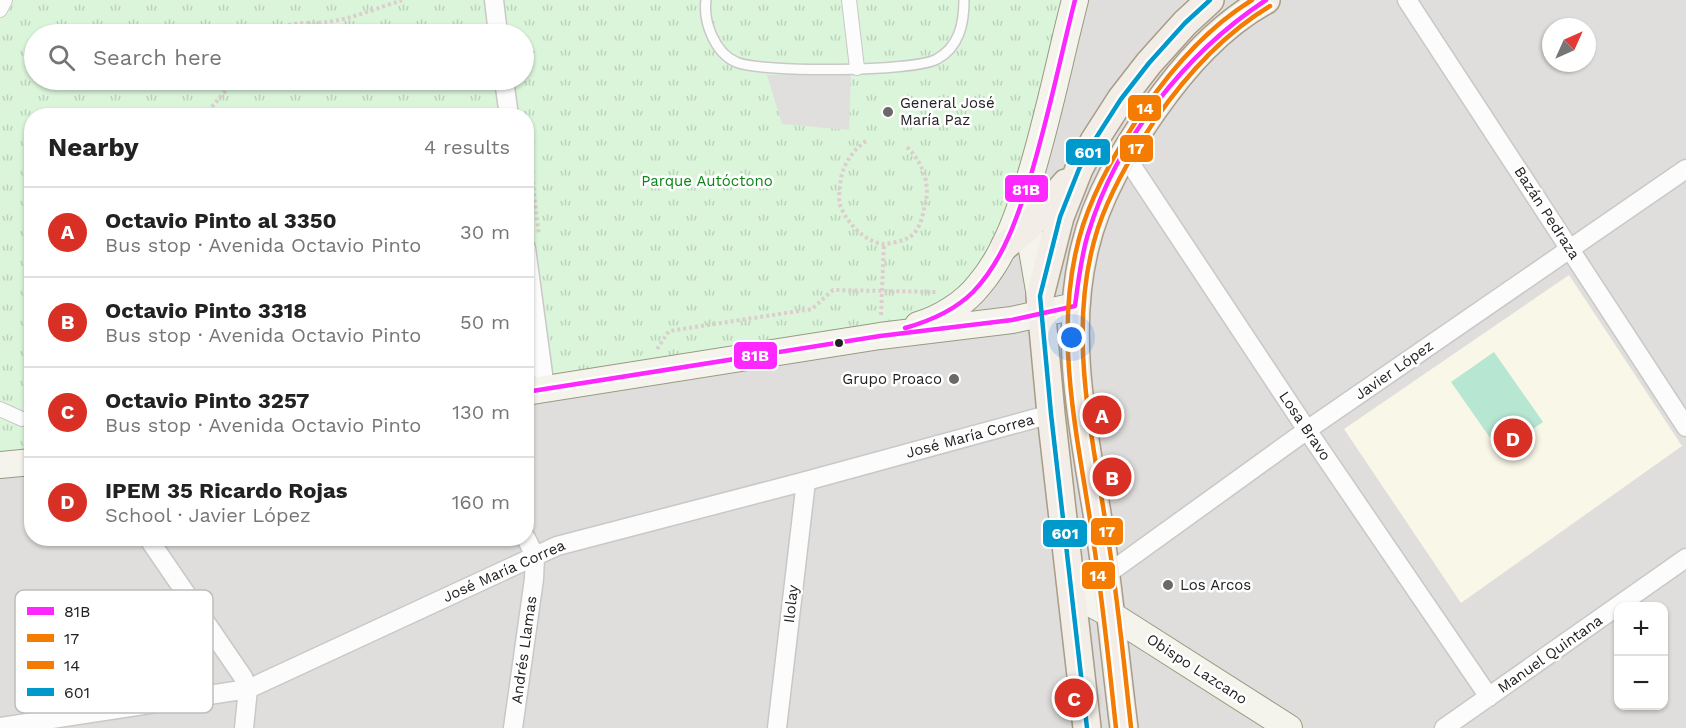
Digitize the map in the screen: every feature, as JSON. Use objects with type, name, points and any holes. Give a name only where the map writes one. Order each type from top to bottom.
[{"type":"main road","points":[[1040,305],[1060,217],[1079,169],[1121,99],[1185,23],[1210,0]]},
{"type":"main road","points":[[1124,728],[1106,575],[1079,392],[1075,306],[1079,276],[1090,225],[1104,192],[1124,154],[1161,98],[1202,48],[1224,27],[1245,11],[1266,0]]},
{"type":"main road","points":[[1070,3],[1041,142],[1029,227],[1040,305],[1087,728]]},
{"type":"main road","points":[[881,321],[924,323],[943,315],[979,286],[1005,246],[1041,142]]},
{"type":"main road","points":[[1005,246],[1029,227],[1079,169]]},
{"type":"main road","points":[[536,390],[881,321],[1012,320],[1040,305],[1075,306]]},
{"type":"main road","points":[[0,465],[24,463]]},
{"type":"main road","name":"Obispo Lazcano","points":[[1072,593],[1110,614],[1289,728]]},
{"type":"street","points":[[0,9],[4,0]]},
{"type":"street","points":[[494,0],[497,24]]},
{"type":"street","points":[[849,0],[858,68]]},
{"type":"street","name":"Bazán Pedraza","points":[[1407,0],[1686,427]]},
{"type":"street","points":[[505,90],[508,108]]},
{"type":"street","name":"Losa Bravo","points":[[1124,154],[1307,430],[1489,697]]},
{"type":"street","name":"Javier López","points":[[1106,575],[1307,430],[1686,169]]},
{"type":"street","points":[[534,293],[536,390]]},
{"type":"street","points":[[0,409],[22,419]]},
{"type":"street","name":"José María Correa","points":[[213,694],[248,689],[535,556],[575,540],[806,481],[1051,414]]},
{"type":"street","name":"Ilolay","points":[[777,728],[806,481]]},
{"type":"street","points":[[153,546],[184,590]]},
{"type":"street","points":[[530,546],[535,556]]},
{"type":"street","name":"Andrés Llamas","points":[[513,728],[534,579],[535,556]]},
{"type":"street","name":"Manuel Quintana","points":[[1444,728],[1686,558]]},
{"type":"street","points":[[213,633],[243,677],[248,689],[244,728]]},
{"type":"street","name":"José María Correa","points":[[0,727],[91,713]]},
{"type":"lane","points":[[706,0],[710,32],[718,47],[734,62],[751,67],[858,68],[893,68],[935,61],[955,43],[962,28],[964,0]]},
{"type":"path","points":[[303,24],[329,22],[403,0]]},
{"type":"path","points":[[211,108],[227,90]]},
{"type":"path","points":[[866,141],[856,148],[843,168],[839,187],[840,204],[845,216],[859,231],[872,241],[884,244],[905,240],[915,231],[922,218],[927,184],[916,156],[907,147]]},
{"type":"path","points":[[881,321],[884,244]]},
{"type":"path","points":[[668,347],[657,349],[669,331],[812,309],[833,290],[948,293]]},
{"type":"shaded area","points":[[0,0],[1686,0],[1686,728],[0,728]]},
{"type":"shaded area","points":[[851,73],[849,130],[782,124],[767,75]]},
{"type":"shaded area","points":[[1569,275],[1682,446],[1461,603],[1344,429]]},
{"type":"shaded area","points":[[534,307],[545,389],[534,391]]},
{"type":"green space","name":"Parque Autóctono","points":[[0,0],[1061,0],[1073,10],[1020,207],[943,315],[545,389],[534,303],[534,108],[24,108],[24,463],[0,465]]},
{"type":"green space","points":[[1494,352],[1543,422],[1500,452],[1451,382]]},
{"type":"transit line","name":"81B","points":[[905,328],[941,314],[966,299],[984,280],[1001,253],[1030,178],[1075,0]]},
{"type":"transit line","name":"601","points":[[1087,728],[1051,414],[1040,296],[1060,217],[1079,169],[1094,141],[1121,99],[1149,63],[1185,23],[1210,0]]},
{"type":"transit line","name":"14","points":[[1116,728],[1100,586],[1070,382],[1068,342],[1073,264],[1083,225],[1095,194],[1118,150],[1144,109],[1192,49],[1206,35],[1252,0]]},
{"type":"transit line","name":"81B","points":[[534,391],[880,336],[1012,320],[1075,306],[1088,234],[1100,199],[1135,133],[1181,73],[1236,21],[1266,0]]},
{"type":"transit line","name":"17","points":[[1131,727],[1115,585],[1085,383],[1083,344],[1088,266],[1098,228],[1109,199],[1130,159],[1155,120],[1179,87],[1206,57],[1236,30],[1270,6]]},
{"type":"place","name":"General José María Paz","points":[[888,112]]},
{"type":"place","name":"Grupo Proaco","points":[[954,379]]},
{"type":"place","name":"Octavio Pinto al 3350","points":[[1102,415]]},
{"type":"place","name":"IPEM 35 Ricardo Rojas","points":[[1513,438]]},
{"type":"place","name":"Octavio Pinto 3318","points":[[1112,477]]},
{"type":"place","name":"Los Arcos","points":[[1168,585]]},
{"type":"place","name":"Octavio Pinto 3257","points":[[1074,698]]}]
